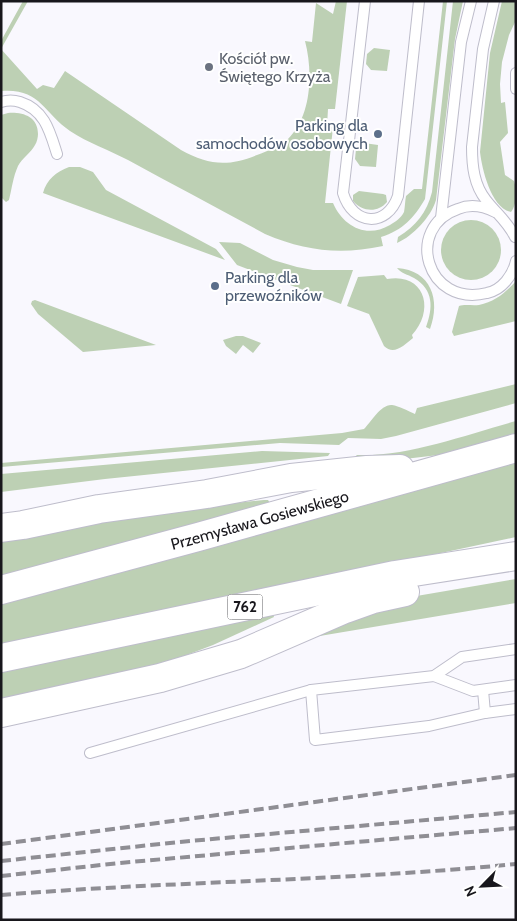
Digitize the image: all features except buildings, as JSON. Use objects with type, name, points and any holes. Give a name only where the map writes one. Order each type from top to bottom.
[{"type":"main road","name":"Przemysława Gosiewskiego","points":[[1,590],[516,448]]},
{"type":"main road","points":[[1,528],[99,509],[207,494],[291,478],[367,470],[446,467]]},
{"type":"main road","points":[[1,713],[160,678],[241,654],[373,599],[451,581],[503,558]]},
{"type":"main road","name":"762","points":[[1,658],[395,575],[503,558]]},
{"type":"lane","points":[[366,1],[343,194],[346,204],[352,211],[360,217],[372,219],[390,211],[395,205],[398,196],[419,1]]},
{"type":"lane","points":[[441,218],[461,42],[471,1]]},
{"type":"lane","points":[[494,1],[482,49],[472,161],[478,186],[485,198],[509,225],[516,237]]},
{"type":"lane","points":[[516,73],[516,89]]},
{"type":"lane","points":[[1,102],[16,101],[29,105],[41,115],[48,125],[57,154]]},
{"type":"lane","points":[[500,215],[489,209],[470,206],[452,211],[441,218],[429,238],[428,262],[432,272],[443,285],[458,294],[474,296],[491,292],[505,282],[514,268],[516,260]]},
{"type":"lane","points":[[434,676],[462,656],[516,649]]},
{"type":"lane","points":[[90,753],[311,690],[434,676],[473,691],[516,685]]},
{"type":"lane","points":[[311,690],[315,740],[428,726],[485,713],[516,709]]},
{"type":"lane","points":[[483,690],[485,713]]},
{"type":"green space","points":[[23,1],[28,1],[1,49],[1,41]]},
{"type":"green space","points":[[336,1],[347,1],[335,109],[328,109],[327,126],[333,127],[325,203],[333,203],[337,211],[349,224],[356,228],[372,231],[381,229],[398,220],[404,212],[406,196],[414,189],[422,189],[443,1],[447,1],[425,199],[417,212],[402,227],[381,237],[383,246],[337,251],[309,248],[280,240],[265,234],[70,131],[33,97],[14,91],[1,91],[1,49],[37,89],[43,85],[54,88],[65,71],[181,150],[200,159],[227,163],[247,159],[278,146],[288,139],[296,129],[306,106],[309,66],[305,41],[312,42],[316,3],[333,14]]},
{"type":"green space","points":[[453,1],[463,1],[455,39],[436,200],[430,213],[421,225],[409,236],[397,243],[398,237],[420,218],[432,192]]},
{"type":"green space","points":[[502,1],[516,1],[516,20],[509,35],[502,62],[500,84],[501,103],[505,102],[508,133],[500,142],[505,175],[514,181],[516,189],[516,197],[511,212],[504,209],[493,196],[485,177],[480,152],[490,53]]},
{"type":"green space","points":[[374,48],[390,50],[387,71],[371,70],[366,64],[367,54]]},
{"type":"green space","points":[[19,113],[28,116],[35,123],[38,134],[33,148],[18,166],[9,200],[6,202],[1,197],[1,115]]},
{"type":"green space","points":[[364,143],[378,145],[376,167],[360,166],[355,159],[356,149]]},
{"type":"green space","points":[[69,167],[80,167],[93,172],[106,190],[216,249],[225,260],[43,193],[53,177]]},
{"type":"green space","points":[[359,191],[386,195],[387,202],[379,208],[365,209],[353,201],[353,195]]},
{"type":"green space","points":[[465,220],[477,220],[488,225],[496,233],[501,244],[499,262],[488,275],[477,280],[465,280],[454,275],[446,267],[441,256],[441,244],[446,233],[454,225]]},
{"type":"green space","points":[[219,242],[240,243],[273,260],[297,267],[313,270],[353,270],[341,304],[237,265]]},
{"type":"green space","points":[[397,268],[418,274],[430,288],[434,308],[430,329],[426,327],[431,306],[425,288],[414,278]]},
{"type":"green space","points":[[384,275],[387,279],[400,278],[410,281],[422,295],[424,304],[423,314],[419,325],[412,335],[413,338],[395,350],[384,346],[369,314],[347,306],[358,277]]},
{"type":"green space","points":[[516,281],[516,321],[454,336],[452,332],[459,306],[479,305],[490,302],[504,293]]},
{"type":"green space","points":[[35,300],[156,345],[83,352],[38,314],[31,304]]},
{"type":"green space","points":[[243,336],[261,343],[253,353],[243,345],[236,354],[226,346],[223,340]]},
{"type":"green space","points":[[516,384],[516,403],[381,439],[348,438],[339,445],[280,443],[1,467],[1,463],[342,433],[364,429],[380,410],[388,405],[398,406],[415,414],[417,408]]},
{"type":"green space","points":[[516,421],[516,436],[447,454],[345,466],[357,455],[376,455],[417,449]]},
{"type":"green space","points":[[262,451],[330,453],[328,456],[105,479],[1,492],[1,474]]},
{"type":"green space","points":[[516,461],[516,537],[1,647],[1,602]]},
{"type":"green space","points":[[268,500],[270,503],[1,578],[1,542],[77,525],[179,509]]},
{"type":"green space","points":[[516,579],[516,603],[284,642],[399,599]]},
{"type":"green space","points":[[273,614],[274,617],[213,645],[155,667],[1,699],[1,670]]},
{"type":"railway","points":[[1,844],[516,775]]},
{"type":"railway","points":[[1,861],[179,842],[516,812]]},
{"type":"railway","points":[[1,876],[119,863],[516,828]]},
{"type":"railway","points":[[1,895],[65,890],[323,878],[516,864]]},
{"type":"place","name":"Kościół pw. Świętego Krzyża","points":[[209,67]]},
{"type":"place","name":"Parking dla samochodów osobowych","points":[[378,134]]},
{"type":"place","name":"Parking dla przewoźników","points":[[215,286]]}]
